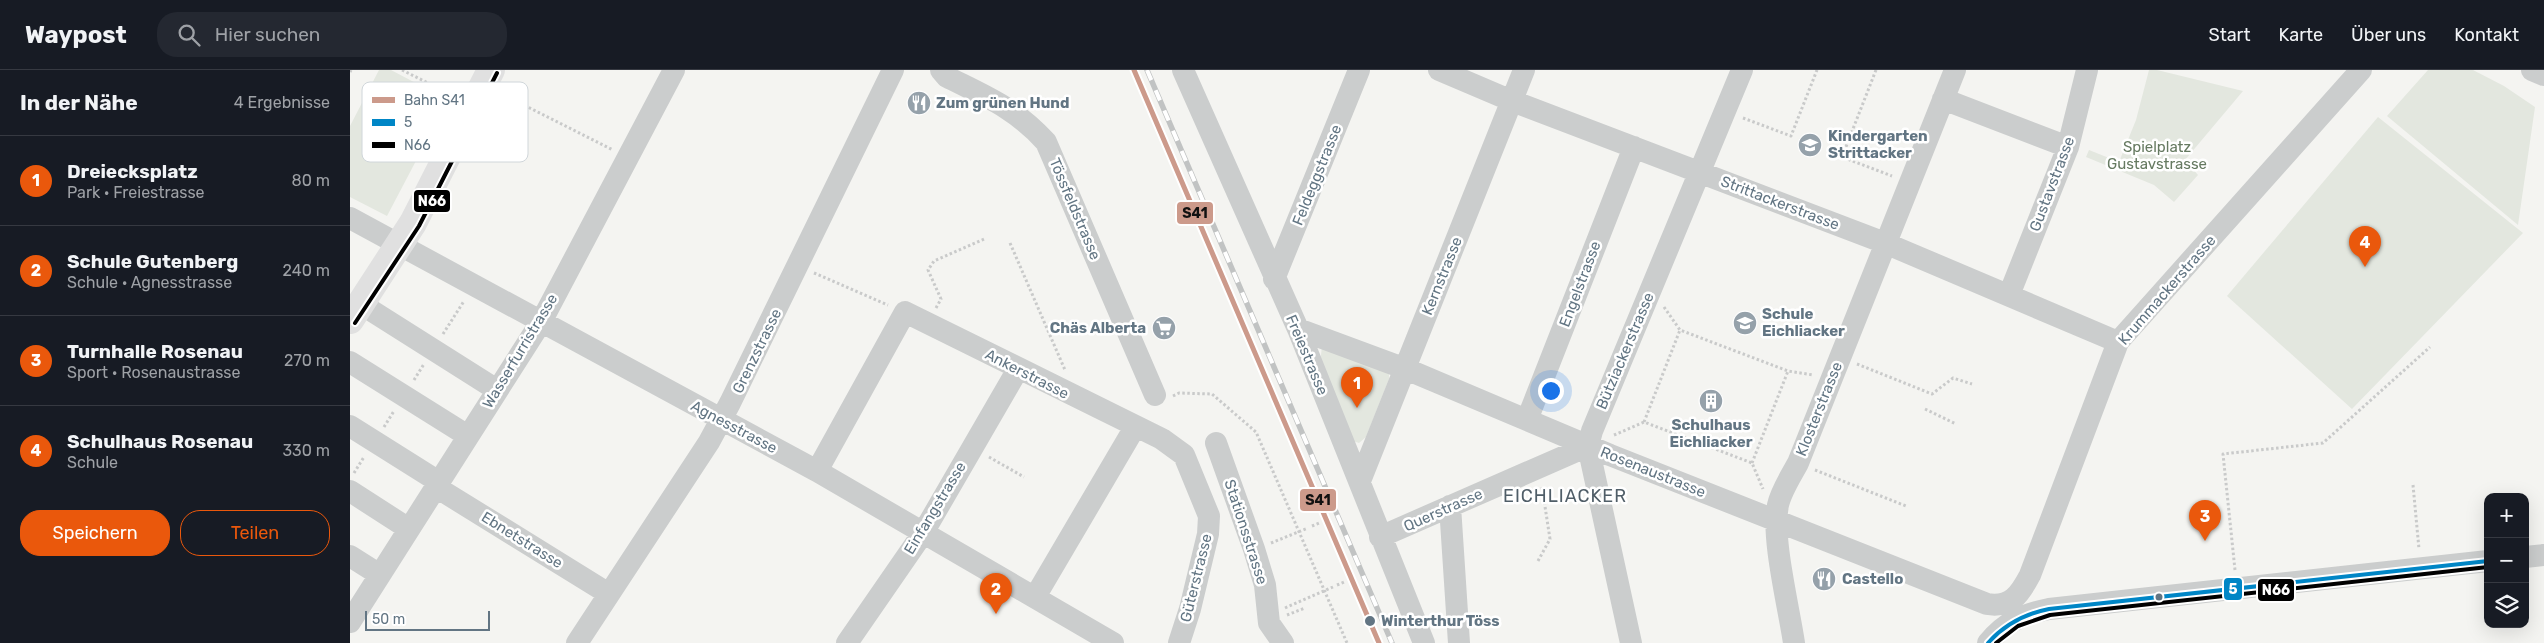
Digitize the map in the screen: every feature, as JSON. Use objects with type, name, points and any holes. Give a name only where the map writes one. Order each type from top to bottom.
[{"type":"main road","points":[[355,312],[400,245],[443,162]]},
{"type":"street","name":"Wasserfurristrasse","points":[[350,622],[541,322],[674,70]]},
{"type":"street","name":"Grenzstrasse","points":[[578,642],[721,420],[799,266],[893,70]]},
{"type":"street","name":"Tössfeldstrasse","points":[[941,70],[947,77],[1012,110],[1027,121],[1046,142],[1155,395]]},
{"type":"street","name":"Freiestrasse","points":[[1182,70],[1298,329],[1424,643]]},
{"type":"street","name":"Feldeggstrasse","points":[[1274,279],[1360,70]]},
{"type":"street","name":"Strittackerstrasse","points":[[1439,70],[1512,101],[1885,243],[2118,342]]},
{"type":"street","name":"Kernstrasse","points":[[1360,481],[1524,70]]},
{"type":"street","name":"Bütziackerstrasse","points":[[1588,446],[1592,431],[1688,195],[1726,112],[1742,70]]},
{"type":"street","name":"Klosterstrasse","points":[[1794,643],[1776,520],[1778,504],[1798,463],[1954,70]]},
{"type":"street","name":"Gustavstrasse","points":[[2009,296],[2068,147],[2087,70]]},
{"type":"street","name":"Krummackerstrasse","points":[[1988,643],[2007,624],[2030,575],[2118,342],[2361,70]]},
{"type":"street","points":[[2532,70],[2544,75]]},
{"type":"street","points":[[1943,99],[2068,147]]},
{"type":"street","name":"Engelstrasse","points":[[1527,420],[1634,148]]},
{"type":"street","name":"Agnesstrasse","points":[[350,218],[817,471],[1113,643]]},
{"type":"street","points":[[355,312],[497,390]]},
{"type":"street","points":[[817,471],[905,312]]},
{"type":"street","name":"Ankerstrasse","points":[[905,312],[1135,427]]},
{"type":"street","name":"Rosenaustrasse","points":[[1298,329],[1406,369],[1588,446],[1987,604],[2014,610],[2048,609],[2484,561]]},
{"type":"street","points":[[350,362],[468,436]]},
{"type":"street","name":"Einfangstrasse","points":[[847,643],[923,532],[1018,369]]},
{"type":"street","name":"Ebnetstrasse","points":[[350,426],[609,594]]},
{"type":"street","points":[[1035,597],[1135,427]]},
{"type":"street","name":"Güterstrasse","points":[[1135,427],[1173,445],[1184,455],[1209,516],[1206,543],[1179,643]]},
{"type":"street","name":"Stationsstrasse","points":[[1216,443],[1265,585],[1266,633],[1283,643]]},
{"type":"street","points":[[1588,446],[1631,643]]},
{"type":"street","name":"Querstrasse","points":[[1380,537],[1588,446]]},
{"type":"street","points":[[350,491],[409,529]]},
{"type":"street","points":[[1450,506],[1459,643]]},
{"type":"street","points":[[2529,557],[2544,555]]},
{"type":"street","points":[[350,556],[380,575]]},
{"type":"path","points":[[402,70],[426,82]]},
{"type":"path","points":[[1726,112],[1791,136],[1817,70]]},
{"type":"path","points":[[1876,70],[1842,157],[1909,183]]},
{"type":"path","points":[[528,101],[628,158]]},
{"type":"path","points":[[927,323],[941,299],[928,270],[934,261],[984,239]]},
{"type":"path","points":[[1010,243],[1065,369],[1055,388]]},
{"type":"path","points":[[799,266],[905,312]]},
{"type":"path","points":[[1651,289],[1680,330],[1788,371],[1831,380]]},
{"type":"path","points":[[1644,422],[1680,330]]},
{"type":"path","points":[[2236,578],[2223,454],[2323,443],[2430,347]]},
{"type":"path","points":[[1840,358],[1932,394],[1953,378],[1972,384]]},
{"type":"path","points":[[1752,463],[1788,371]]},
{"type":"path","points":[[1196,394],[1212,394],[1256,432],[1347,643]]},
{"type":"path","points":[[1925,409],[1956,424]]},
{"type":"path","points":[[1588,446],[1644,422],[1752,463],[1764,490]]},
{"type":"path","points":[[972,447],[1024,476]]},
{"type":"path","points":[[1798,463],[1906,506]]},
{"type":"path","points":[[1537,467],[1550,539],[1538,561]]},
{"type":"path","points":[[2413,485],[2420,557]]},
{"type":"path","points":[[1323,521],[1330,518]]},
{"type":"path","points":[[1254,549],[1319,523]]},
{"type":"path","points":[[1305,608],[1285,616],[1282,609],[1355,577]]},
{"type":"green space","points":[[379,70],[391,70],[414,82],[373,82]]},
{"type":"green space","name":"Spielplatz Gustavstrasse","points":[[2149,70],[2157,70],[2243,91],[2185,160],[2198,175],[2174,202],[2154,185],[2086,157],[2089,150],[2119,162],[2136,120]]},
{"type":"green space","points":[[2428,70],[2473,70],[2504,86],[2535,107],[2518,225],[2387,116]]},
{"type":"green space","points":[[362,103],[362,162],[415,162],[387,216],[350,197],[350,126]]},
{"type":"green space","points":[[2378,117],[2523,233],[2352,409],[2227,296]]},
{"type":"green space","points":[[1322,346],[1389,373],[1389,379],[1366,437],[1359,443],[1353,441],[1320,364]]},
{"type":"railway","points":[[1147,70],[1392,643]]},
{"type":"rail line","name":"S41","points":[[1134,70],[1379,643]]},
{"type":"transit line","name":"N66","points":[[492,82],[497,73]]},
{"type":"transit line","name":"N66","points":[[355,323],[419,226],[452,162]]},
{"type":"transit line","name":"5","points":[[1988,643],[2008,625],[2031,614],[2049,609],[2484,561]]},
{"type":"transit line","name":"N66","points":[[1996,643],[2018,626],[2050,615],[2484,567]]},
{"type":"place","name":"Zum grünen Hund","points":[[919,103]]},
{"type":"place","name":"Kindergarten Strittacker","points":[[1810,145]]},
{"type":"place","name":"Schulhaus Rosenau","points":[[2365,267]]},
{"type":"place","name":"Schule Eichliacker","points":[[1745,323]]},
{"type":"place","name":"Chäs Alberta","points":[[1164,328]]},
{"type":"place","name":"Schulhaus Eichliacker","points":[[1711,401]]},
{"type":"place","name":"Dreiecksplatz","points":[[1357,408]]},
{"type":"place","name":"Turnhalle Rosenau","points":[[2205,541]]},
{"type":"place","name":"Castello","points":[[1824,579]]},
{"type":"place","name":"Schule Gutenberg","points":[[996,614]]},
{"type":"place","name":"Winterthur Töss","points":[[1370,621]]},
{"type":"district","name":"EICHLIACKER","points":[[1565,496]]}]
